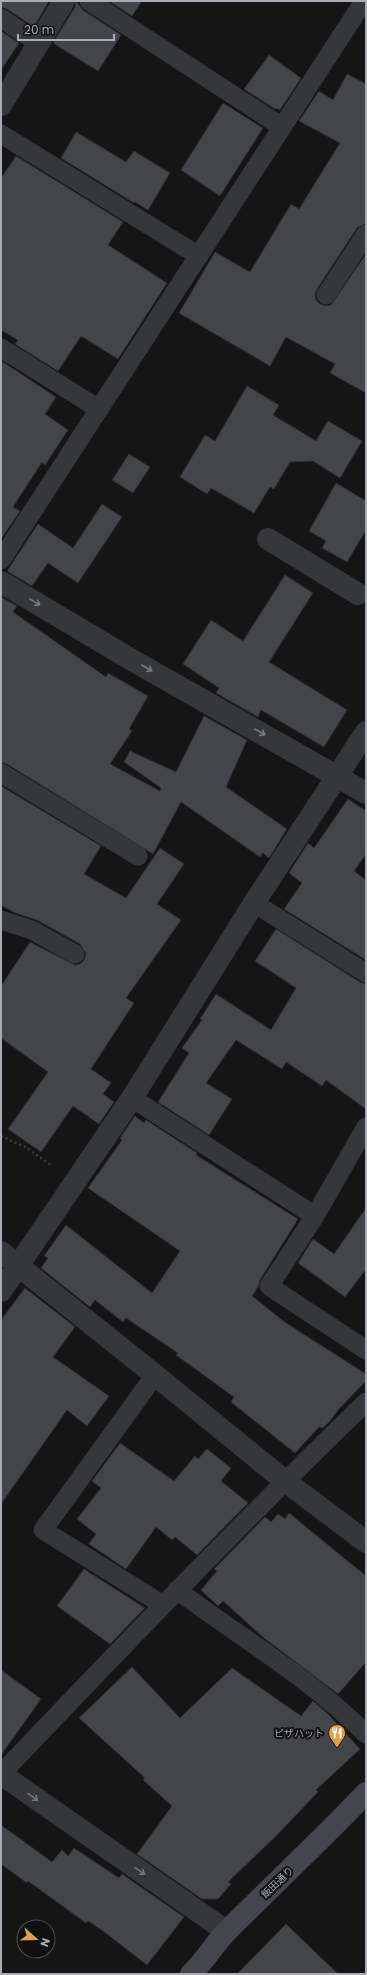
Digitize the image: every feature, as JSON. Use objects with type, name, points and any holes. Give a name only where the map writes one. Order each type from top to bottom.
[{"type":"main road","name":"飯田通り","points":[[201,1971],[226,1932],[331,1830],[366,1793]]},
{"type":"street","points":[[1,105],[64,1]]},
{"type":"street","points":[[268,539],[363,591]]},
{"type":"street","points":[[1,582],[126,656],[366,793]]},
{"type":"street","points":[[1,1291],[132,1098],[254,902],[366,732]]},
{"type":"street","points":[[1,1252],[155,1374],[285,1481],[366,1542]]},
{"type":"street","points":[[1,1774],[226,1932]]},
{"type":"lane","points":[[89,1],[282,127]]},
{"type":"lane","points":[[1,560],[364,1]]},
{"type":"lane","points":[[1,18],[38,43]]},
{"type":"lane","points":[[1,134],[199,256]]},
{"type":"lane","points":[[326,295],[366,234]]},
{"type":"lane","points":[[1,348],[99,409]]},
{"type":"lane","points":[[1,773],[138,856]]},
{"type":"lane","points":[[254,902],[366,973]]},
{"type":"lane","points":[[1,920],[32,930],[75,954]]},
{"type":"lane","points":[[132,1098],[315,1216]]},
{"type":"lane","points":[[366,1127],[315,1216],[270,1286],[366,1350]]},
{"type":"lane","points":[[155,1374],[43,1530],[163,1605]]},
{"type":"lane","points":[[1,1774],[163,1605],[285,1481],[366,1402]]},
{"type":"lane","points":[[178,1590],[226,1626],[266,1652],[346,1714],[366,1734]]},
{"type":"path","points":[[1,1136],[27,1148],[74,1182]]},
{"type":"building","points":[[1,1],[49,1],[34,27],[7,9],[1,7]]},
{"type":"building","points":[[76,1],[83,10],[121,35],[98,71],[53,43],[75,7]]},
{"type":"building","points":[[109,1],[142,1],[132,16]]},
{"type":"building","points":[[1,31],[19,43],[1,70]]},
{"type":"building","points":[[269,55],[301,78],[280,110],[275,109],[244,89]]},
{"type":"building","points":[[347,74],[366,84],[366,223],[357,228],[317,289],[315,295],[316,300],[320,304],[326,306],[331,305],[366,254],[366,393],[330,373],[335,364],[286,337],[270,366],[179,313],[215,252],[250,272],[291,204],[299,209],[340,143],[299,121],[319,91],[333,100]]},
{"type":"building","points":[[223,103],[263,128],[220,196],[181,170]]},
{"type":"building","points":[[76,132],[126,162],[134,151],[170,173],[148,210],[61,158]]},
{"type":"building","points":[[16,156],[123,222],[108,245],[167,283],[118,359],[81,336],[58,371],[15,344],[18,340],[1,330],[1,178]]},
{"type":"building","points":[[3,362],[56,397],[45,414],[68,430],[45,465],[42,462],[13,507],[20,511],[1,539],[1,366]]},
{"type":"building","points":[[247,386],[279,405],[273,415],[316,441],[328,421],[362,441],[340,478],[313,461],[290,462],[274,489],[270,487],[254,513],[211,488],[207,494],[180,477],[205,435],[215,441]]},
{"type":"building","points":[[129,454],[150,467],[133,493],[112,480]]},
{"type":"building","points":[[336,483],[366,501],[366,530],[347,562],[322,548],[326,541],[309,531]]},
{"type":"building","points":[[102,504],[122,517],[78,583],[48,563],[32,586],[7,571],[38,524],[73,548]]},
{"type":"building","points":[[285,575],[313,593],[269,662],[347,710],[324,747],[261,710],[258,717],[216,693],[219,688],[183,664],[211,620],[243,641]]},
{"type":"building","points":[[1,597],[17,606],[13,612],[106,677],[108,673],[148,696],[129,729],[132,731],[110,764],[160,791],[161,788],[124,762],[130,751],[176,772],[204,716],[247,740],[226,787],[287,829],[269,858],[263,853],[260,857],[181,802],[153,854],[7,764],[1,762]]},
{"type":"building","points":[[1,786],[101,846],[84,874],[126,898],[160,848],[184,864],[157,904],[181,920],[126,998],[134,1003],[91,1069],[111,1083],[103,1094],[114,1102],[99,1124],[73,1106],[41,1152],[8,1129],[48,1072],[1,1038],[1,986],[30,942],[75,965],[80,964],[84,960],[86,953],[80,944],[37,920],[15,913],[1,905]]},
{"type":"building","points":[[348,799],[366,811],[366,854],[354,871],[366,880],[366,960],[284,909],[302,883],[289,873],[308,843],[314,848]]},
{"type":"building","points":[[276,929],[360,982],[366,984],[366,1109],[326,1080],[322,1086],[286,1062],[282,1069],[236,1040],[206,1083],[232,1099],[209,1135],[158,1102],[189,1053],[182,1048],[202,1020],[200,1019],[216,994],[271,1030],[296,988],[255,961]]},
{"type":"building","points":[[135,1116],[144,1123],[146,1120],[197,1153],[196,1155],[298,1219],[260,1280],[258,1287],[252,1296],[286,1323],[366,1374],[366,1381],[338,1410],[330,1421],[323,1428],[319,1427],[295,1453],[231,1402],[234,1397],[176,1355],[178,1353],[126,1318],[123,1322],[95,1300],[90,1307],[41,1268],[48,1258],[44,1256],[66,1225],[152,1293],[180,1251],[88,1188],[122,1140],[120,1138]]},
{"type":"building","points":[[366,1208],[366,1269],[345,1297],[298,1263],[313,1239],[334,1254]]},
{"type":"building","points":[[25,1288],[75,1327],[53,1357],[109,1396],[87,1426],[67,1410],[1,1504],[1,1320]]},
{"type":"building","points":[[120,1443],[174,1481],[195,1456],[198,1459],[207,1449],[231,1468],[221,1481],[248,1503],[197,1555],[175,1537],[172,1540],[156,1527],[126,1569],[89,1544],[96,1534],[77,1519],[101,1488],[92,1481]]},
{"type":"building","points":[[289,1513],[366,1576],[366,1662],[338,1694],[264,1638],[223,1601],[218,1606],[201,1590],[217,1571],[214,1569],[265,1517],[271,1522],[278,1514],[285,1519]]},
{"type":"building","points":[[84,1569],[145,1608],[110,1644],[57,1606]]},
{"type":"building","points":[[132,1667],[180,1718],[232,1668],[301,1716],[313,1701],[329,1715],[360,1749],[316,1790],[318,1792],[276,1836],[228,1882],[231,1884],[218,1899],[202,1899],[137,1854],[172,1806],[143,1780],[145,1778],[79,1718]]},
{"type":"building","points":[[1,1670],[41,1699],[1,1755]]},
{"type":"building","points":[[1,1825],[52,1862],[62,1850],[68,1856],[74,1848],[119,1878],[122,1874],[184,1917],[147,1965],[103,1931],[88,1921],[86,1923],[28,1881],[27,1883],[1,1864]]},
{"type":"building","points":[[286,1924],[338,1974],[237,1974]]},
{"type":"place","name":"ピザハット","points":[[337,1748]]}]
